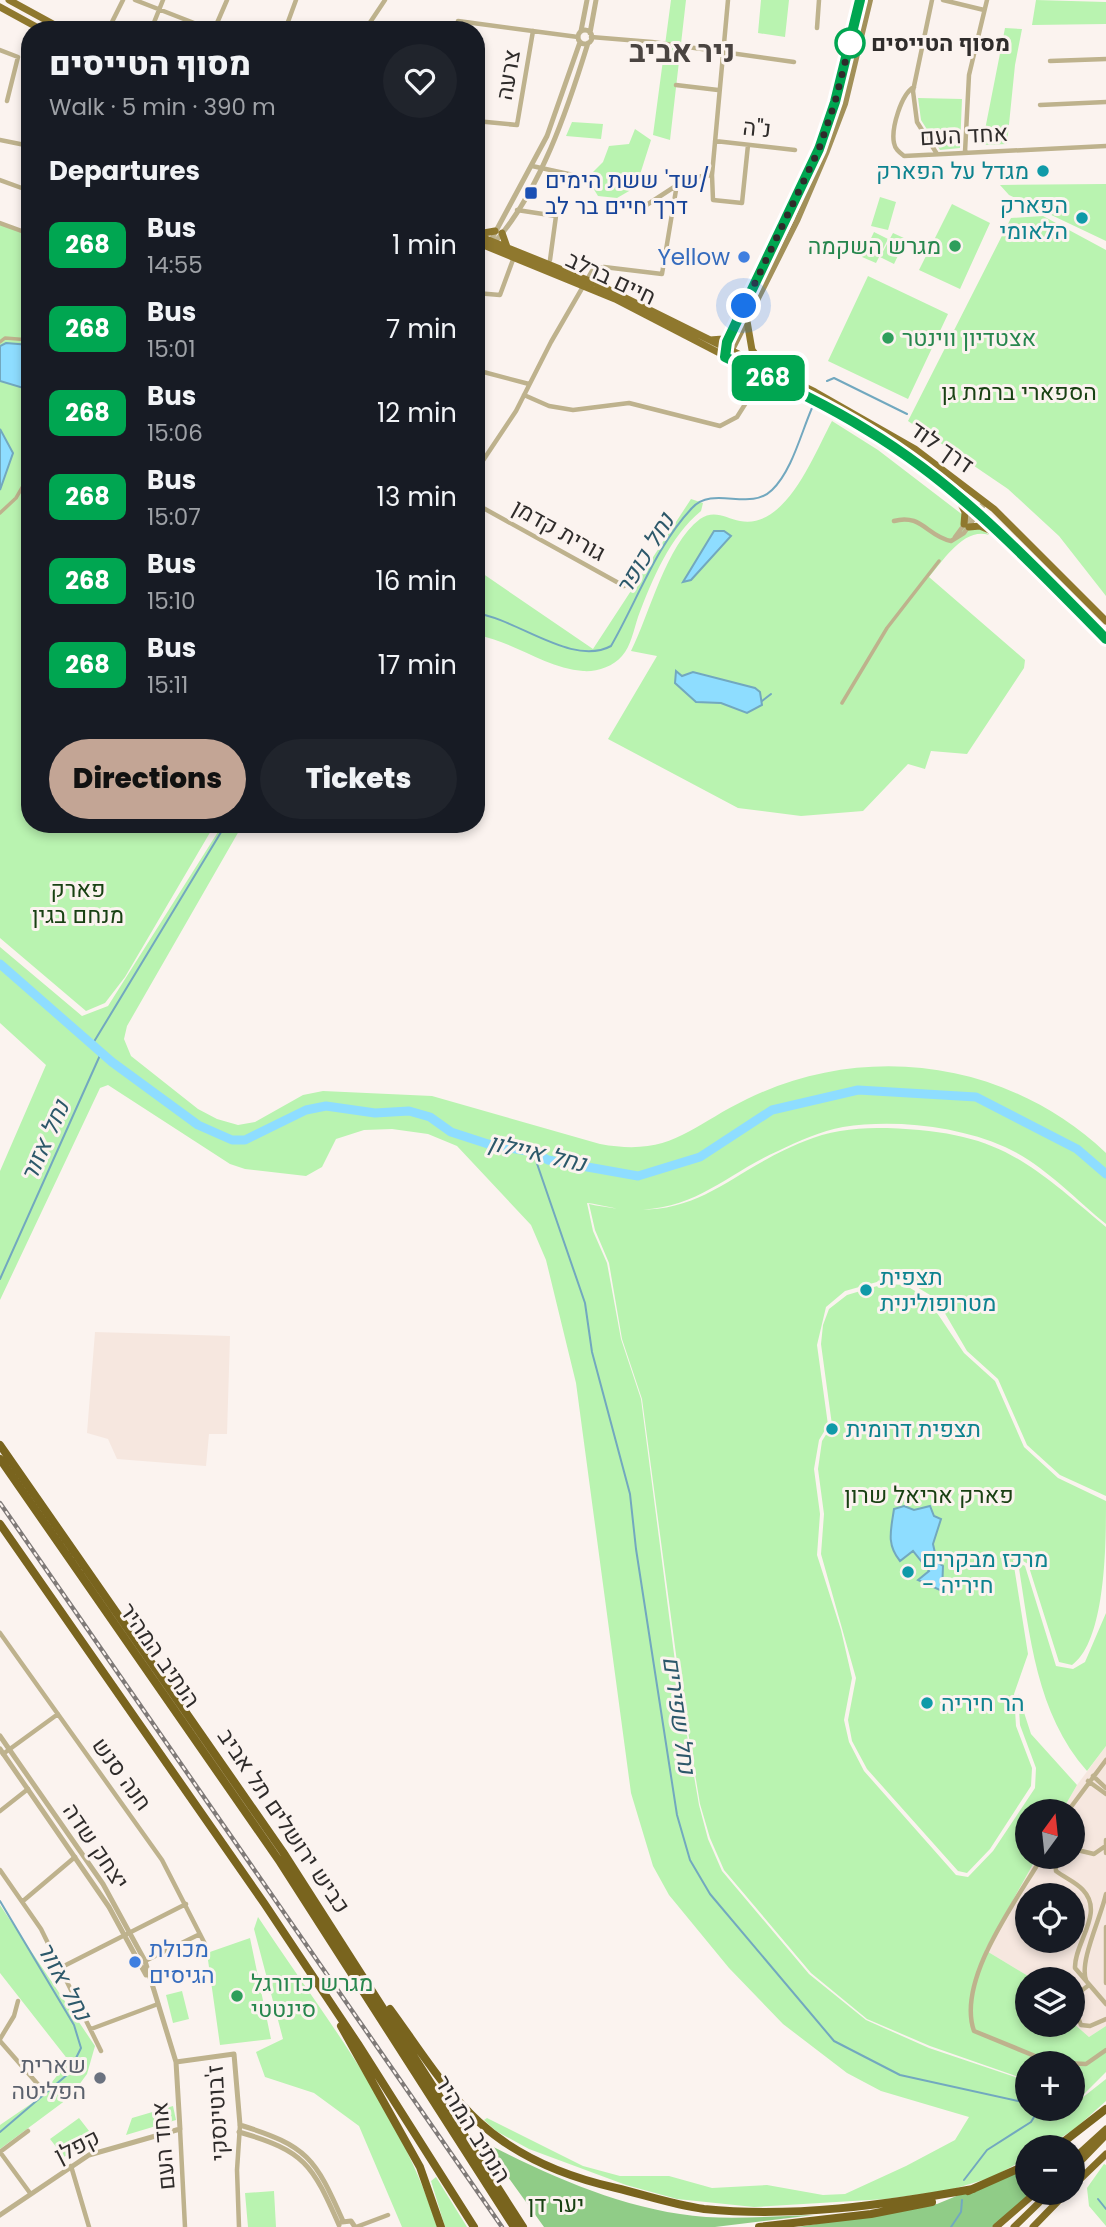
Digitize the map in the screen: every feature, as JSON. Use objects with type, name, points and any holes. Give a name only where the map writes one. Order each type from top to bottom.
[{"type":"highway","name":"כביש ירושלים תל אביב","points":[[0,1445],[239,1788],[341,1940],[525,2227]]},
{"type":"highway","name":"הנתיב המהיר","points":[[0,1459],[280,1862],[514,2227]]},
{"type":"highway","points":[[0,1524],[314,1978],[474,2227]]},
{"type":"highway","points":[[341,1940],[443,2081],[471,2114],[504,2141],[564,2172],[597,2185],[677,2204],[745,2211],[871,2206],[973,2189]]},
{"type":"highway","points":[[314,1978],[420,2167],[441,2227]]},
{"type":"highway","points":[[1072,2135],[1106,2109]]},
{"type":"highway","points":[[1085,2149],[1106,2132]]},
{"type":"highway","points":[[1085,2156],[1106,2132]]},
{"type":"highway","points":[[1085,2174],[1106,2154]]},
{"type":"highway","points":[[759,2227],[871,2214],[932,2202],[973,2189],[1015,2170]]},
{"type":"highway","points":[[996,2227],[1021,2205]]},
{"type":"highway","points":[[1014,2227],[1037,2205]]},
{"type":"highway","points":[[1033,2227],[1054,2205]]},
{"type":"main road","points":[[9,0],[48,21]]},
{"type":"main road","points":[[728,350],[732,332],[819,149],[835,102],[860,0]]},
{"type":"main road","points":[[725,357],[747,321],[797,221],[836,128],[845,104],[870,0]]},
{"type":"main road","points":[[0,7],[26,21]]},
{"type":"main road","points":[[485,233],[498,232],[512,253]]},
{"type":"main road","name":"חיים ברלב","points":[[485,240],[585,282],[725,357]]},
{"type":"main road","name":"חיים ברלב","points":[[485,243],[490,243]]},
{"type":"main road","name":"חיים ברלב","points":[[585,282],[597,284],[728,350]]},
{"type":"main road","points":[[747,321],[752,350],[771,370]]},
{"type":"main road","points":[[706,339],[721,340],[732,332]]},
{"type":"main road","name":"דרך לוד","points":[[728,350],[771,370],[915,449],[986,502],[1106,621]]},
{"type":"main road","name":"דרך לוד","points":[[725,357],[867,430],[955,494],[1006,538],[1106,639]]},
{"type":"main road","points":[[955,494],[965,512],[966,526],[983,526],[1006,538]]},
{"type":"street","points":[[112,21],[123,0]]},
{"type":"street","points":[[135,0],[193,21]]},
{"type":"street","points":[[155,21],[163,0]]},
{"type":"street","points":[[217,21],[227,0]]},
{"type":"street","points":[[288,21],[296,0]]},
{"type":"street","points":[[371,21],[384,0]]},
{"type":"street","points":[[498,232],[533,166],[556,112],[580,37],[587,0]]},
{"type":"street","points":[[490,243],[516,210],[557,136],[590,38],[596,0]]},
{"type":"street","points":[[727,0],[712,174],[713,200],[742,203],[748,145]]},
{"type":"street","points":[[817,28],[819,0]]},
{"type":"street","points":[[932,0],[914,87],[916,122],[937,153]]},
{"type":"street","points":[[943,0],[985,10]]},
{"type":"street","points":[[965,152],[969,75],[987,0]]},
{"type":"street","points":[[485,25],[721,51],[794,62]]},
{"type":"street","name":"צרעה","points":[[485,122],[517,125],[533,31]]},
{"type":"street","points":[[580,37],[590,38]]},
{"type":"street","points":[[0,50],[18,57],[7,101]]},
{"type":"street","points":[[1050,61],[1106,59]]},
{"type":"street","points":[[676,85],[719,90]]},
{"type":"street","name":"אחד העם","points":[[914,87],[909,89],[900,110],[893,141],[896,149],[904,156],[1106,146]]},
{"type":"street","points":[[1040,105],[1106,102]]},
{"type":"street","points":[[0,140],[21,144]]},
{"type":"street","name":"נ\"ה","points":[[715,141],[795,150]]},
{"type":"street","points":[[533,166],[540,170],[587,178]]},
{"type":"street","points":[[645,206],[688,178],[712,174]]},
{"type":"street","points":[[0,180],[21,188]]},
{"type":"street","points":[[598,267],[662,274],[677,184]]},
{"type":"street","points":[[516,210],[556,216],[550,260]]},
{"type":"street","points":[[0,223],[21,231]]},
{"type":"street","points":[[485,294],[500,295],[512,253]]},
{"type":"street","points":[[485,457],[524,395],[585,282],[598,267]]},
{"type":"street","points":[[597,284],[594,278],[598,267]]},
{"type":"street","points":[[0,342],[5,338],[21,339]]},
{"type":"street","points":[[485,372],[530,384]]},
{"type":"street","points":[[524,395],[549,406],[573,410],[629,403],[720,426],[737,417],[763,376]]},
{"type":"street","points":[[0,513],[21,489]]},
{"type":"street","points":[[894,521],[904,518],[918,522],[945,540],[953,541],[986,502]]},
{"type":"street","name":"גורית קדמן","points":[[485,509],[624,586]]},
{"type":"street","points":[[842,704],[887,628],[939,561]]},
{"type":"street","name":"חנה סנש","points":[[0,1633],[162,1860],[205,1944]]},
{"type":"street","points":[[2,1752],[58,1714]]},
{"type":"street","name":"יצחק שדה","points":[[0,1736],[103,1884],[149,1981],[176,2062]]},
{"type":"street","name":"יצחק שדה","points":[[2,1752],[128,1934],[145,1961],[149,1981]]},
{"type":"street","points":[[1076,1799],[1106,1760]]},
{"type":"street","points":[[1093,1776],[1106,1788]]},
{"type":"street","points":[[1088,1781],[1106,1794]]},
{"type":"street","points":[[0,1811],[28,1789]]},
{"type":"street","points":[[1085,1852],[1094,1854],[1105,1850],[1106,1840]]},
{"type":"street","points":[[23,1901],[75,1857]]},
{"type":"street","points":[[1023,2051],[974,2031],[971,2011],[978,1971],[1035,1869]]},
{"type":"street","points":[[1055,1869],[1089,1898],[1090,1916],[1075,1968],[1106,2004]]},
{"type":"street","points":[[0,1870],[23,1901],[60,1968],[101,2052]]},
{"type":"street","points":[[1089,1985],[1084,1963],[1100,1923],[1106,1894]]},
{"type":"street","points":[[60,1968],[186,1904]]},
{"type":"street","points":[[1106,1927],[1106,1983]]},
{"type":"street","points":[[145,1961],[200,1934]]},
{"type":"street","points":[[1085,1988],[1089,1985]]},
{"type":"street","points":[[18,2001],[14,2016],[0,2040],[42,2089]]},
{"type":"street","points":[[91,2029],[158,2004]]},
{"type":"street","points":[[1085,2025],[1106,2019]]},
{"type":"street","points":[[1085,2064],[1106,2050]]},
{"type":"street","name":"ז'בוטינסקי","points":[[176,2062],[234,2053],[239,2129],[239,2227]]},
{"type":"street","name":"אחד העם","points":[[176,2062],[185,2227]]},
{"type":"street","name":"קפלן","points":[[0,2215],[89,2155],[180,2129]]},
{"type":"street","points":[[239,2129],[284,2140],[305,2153],[322,2174],[340,2224],[351,2221],[355,2227],[388,2215]]},
{"type":"street","points":[[28,2131],[0,2152],[30,2193]]},
{"type":"street","points":[[71,2166],[89,2227]]},
{"type":"shaded area","points":[[95,1332],[230,1336],[227,1434],[209,1434],[206,1466],[117,1459],[108,1439],[87,1433]]},
{"type":"shaded area","points":[[1106,1746],[1106,2026],[1089,2037],[1085,2034],[1085,1967],[1015,1968],[985,1950],[1015,1896],[1015,1953],[1085,1953],[1085,1883],[1022,1883],[1030,1869],[1085,1869],[1085,1799],[1069,1799]]},
{"type":"green space","points":[[671,0],[686,0],[670,140],[653,135]]},
{"type":"green space","points":[[761,0],[789,0],[785,37],[758,33]]},
{"type":"green space","points":[[1036,0],[1106,2],[1106,24],[1032,25]]},
{"type":"green space","points":[[1005,28],[1022,29],[1015,65],[1007,144],[982,145]]},
{"type":"green space","points":[[918,98],[962,99],[960,148],[940,150],[921,120]]},
{"type":"green space","points":[[572,122],[603,124],[601,139],[566,136]]},
{"type":"green space","points":[[635,129],[651,140],[636,187],[617,198],[598,196],[587,178],[603,162],[609,146],[629,144]]},
{"type":"green space","name":"הפארק הלאומי","points":[[1106,184],[1106,241],[1009,195],[1000,185]]},
{"type":"green space","points":[[880,197],[896,202],[888,230],[871,226]]},
{"type":"green space","name":"מגרש השקמה","points":[[952,204],[990,223],[960,289],[919,270]]},
{"type":"green space","name":"הספארי ברמת גן","points":[[1043,216],[1106,250],[1106,596],[1059,536],[1008,489],[908,421],[1011,218]]},
{"type":"green space","name":"פארק מנחם בגין","points":[[0,224],[21,232],[21,833],[210,833],[125,977],[105,1003],[86,1011],[0,938]]},
{"type":"green space","points":[[874,232],[888,239],[876,263],[862,257]]},
{"type":"green space","points":[[893,233],[906,239],[894,264],[880,257]]},
{"type":"green space","name":"אצטדיון ווינטר","points":[[868,276],[948,314],[908,399],[828,361]]},
{"type":"green space","points":[[832,421],[878,450],[989,535],[980,534],[963,540],[929,577],[1025,660],[1024,668],[967,754],[931,751],[925,769],[908,764],[863,811],[801,816],[738,808],[608,739],[657,656],[631,651],[660,580],[678,545],[688,531],[705,516],[715,514],[740,521],[756,521],[771,514],[797,487]]},
{"type":"green space","points":[[691,499],[703,503],[701,511],[680,533],[663,560],[643,603],[628,647],[614,663],[604,668],[593,671],[569,669],[485,637],[485,575],[593,649]]},
{"type":"green space","points":[[217,833],[238,833],[127,1026],[124,1039],[131,1056],[198,1109],[217,1119],[238,1125],[255,1122],[303,1095],[323,1091],[432,1096],[600,1144],[645,1146],[678,1137],[747,1099],[793,1081],[840,1070],[888,1066],[935,1070],[981,1080],[1026,1098],[1068,1122],[1106,1153],[1106,1224],[1045,1172],[1005,1147],[947,1129],[904,1124],[843,1127],[818,1134],[758,1161],[708,1190],[673,1205],[628,1210],[587,1203],[593,1231],[607,1263],[621,1339],[641,1399],[677,1677],[699,1805],[708,1839],[722,1871],[809,1974],[866,2020],[929,2048],[1015,2077],[1015,2121],[1084,2121],[1065,2135],[1015,2135],[1015,2165],[993,2177],[950,2190],[886,2199],[754,2207],[677,2199],[626,2185],[529,2149],[496,2131],[484,2120],[487,2118],[583,2166],[620,2176],[669,2176],[712,2188],[767,2185],[823,2195],[845,2194],[955,2140],[969,2117],[881,2091],[847,2073],[783,2024],[729,1968],[669,1895],[653,1866],[631,1793],[576,1383],[546,1260],[531,1225],[457,1146],[428,1134],[392,1129],[364,1130],[336,1139],[322,1167],[306,1176],[245,1169],[230,1164],[108,1085],[100,1088],[0,1300],[0,1171],[46,1065],[0,1023],[0,947],[82,1016],[108,1006]]},
{"type":"green space","points":[[868,1128],[957,1135],[983,1143],[1030,1166],[1106,1227],[1106,1496],[1060,1475],[1027,1445],[998,1379],[967,1351],[943,1310],[930,1295],[907,1281],[884,1280],[845,1291],[826,1307],[817,1345],[828,1425],[819,1440],[814,1469],[820,1514],[817,1555],[841,1630],[852,1678],[844,1720],[849,1742],[864,1771],[956,1875],[968,1877],[993,1851],[1015,1818],[1015,1869],[1030,1869],[1022,1883],[1015,1883],[1015,1896],[985,1950],[1015,1968],[1015,2037],[1085,2037],[1085,2034],[1089,2037],[1106,2026],[1106,2072],[1085,2093],[1085,2051],[1015,2051],[1015,2076],[930,2046],[867,2019],[811,1973],[724,1870],[710,1838],[700,1804],[679,1677],[642,1399],[622,1339],[609,1263],[595,1230],[589,1204],[627,1209],[659,1209],[685,1203],[813,1138]]},
{"type":"green space","name":"פארק אריאל שרון","points":[[884,1284],[905,1285],[927,1298],[964,1353],[995,1381],[1024,1447],[1058,1478],[1106,1501],[1104,1565],[1098,1614],[1083,1653],[1072,1665],[1059,1662],[1028,1564],[1018,1558],[1013,1560],[1028,1654],[1014,1694],[1016,1726],[1032,1768],[1031,1786],[1023,1799],[1015,1799],[1015,1811],[990,1849],[967,1873],[958,1871],[867,1769],[852,1741],[848,1720],[856,1678],[821,1554],[824,1514],[818,1469],[822,1441],[832,1425],[821,1344],[823,1325],[829,1309],[847,1295]]},
{"type":"green space","points":[[1018,1562],[1025,1566],[1056,1666],[1073,1669],[1085,1662],[1106,1613],[1106,1746],[1087,1771],[1056,1724],[1046,1699],[1032,1645]]},
{"type":"green space","points":[[1018,1694],[1031,1734],[1077,1785],[1069,1799],[1028,1799],[1035,1788],[1036,1768],[1020,1725]]},
{"type":"green space","points":[[0,1905],[95,2046],[87,2074],[70,2097],[0,2149],[0,2125],[38,2099],[69,2061],[0,1973]]},
{"type":"green space","points":[[258,1917],[334,2028],[382,2105],[422,2185],[437,2227],[402,2227],[359,2126],[314,2093],[265,2077],[256,2052],[283,2039],[254,1929]]},
{"type":"green space","name":"מגרש כדורגל סינטטי","points":[[250,1938],[271,2039],[220,2045],[207,1953]]},
{"type":"green space","points":[[182,1991],[189,2019],[173,2023],[166,1995]]},
{"type":"green space","points":[[1106,2079],[1106,2101],[1085,2120],[1085,2096]]},
{"type":"green space","points":[[173,2106],[176,2120],[126,2135],[132,2118]]},
{"type":"green space","points":[[79,2118],[93,2136],[64,2157],[50,2139]]},
{"type":"green space","name":"יער דן","points":[[482,2141],[562,2179],[647,2208],[706,2217],[814,2215],[715,2227],[544,2227]]},
{"type":"green space","points":[[1104,2164],[1106,2226],[1089,2206],[1087,2188]]},
{"type":"green space","points":[[1015,2172],[1015,2205],[1017,2205],[992,2227],[798,2227],[937,2204]]},
{"type":"green space","points":[[436,2177],[467,2227],[445,2227],[431,2181]]},
{"type":"green space","points":[[274,2191],[276,2227],[248,2227],[245,2193]]},
{"type":"water","points":[[6,343],[21,344],[21,387],[0,381],[0,346]]},
{"type":"water","points":[[0,429],[13,453],[0,490]]},
{"type":"water","points":[[714,531],[724,531],[731,536],[691,580],[683,582]]},
{"type":"water","points":[[676,671],[682,676],[693,672],[755,688],[760,692],[762,705],[747,713],[721,703],[696,702],[675,683]]},
{"type":"water","points":[[904,1506],[914,1510],[930,1506],[934,1516],[941,1519],[933,1544],[937,1562],[943,1566],[942,1591],[918,1580],[929,1571],[913,1551],[900,1561],[893,1549],[891,1537],[894,1509]]},
{"type":"waterway","name":"נחל כופר","points":[[827,381],[834,378],[907,414]]},
{"type":"waterway","name":"נחל כופר","points":[[485,615],[563,647],[596,651],[611,646],[657,556],[679,523],[701,502],[721,498],[753,499],[772,490],[791,462],[812,408]]},
{"type":"waterway","points":[[762,701],[771,694]]},
{"type":"waterway","name":"נחל כופר","points":[[92,1045],[221,833]]},
{"type":"waterway","name":"נחל שפירים","points":[[0,964],[112,1062],[198,1125],[232,1140],[245,1140],[306,1110],[326,1106],[375,1113],[409,1111],[430,1117],[451,1132],[488,1144],[533,1152],[548,1160],[638,1176],[700,1157],[772,1110],[858,1090],[976,1097],[1077,1149],[1106,1174]]},
{"type":"waterway","name":"נחל אזור","points":[[0,1279],[101,1053]]},
{"type":"waterway","name":"נחל שפירים","points":[[533,1152],[585,1303],[592,1352],[630,1494],[677,1815],[690,1860],[710,1894],[834,2041],[900,2075],[1015,2100]]},
{"type":"waterway","name":"נחל אזור","points":[[0,1901],[74,2025],[81,2048],[68,2074],[0,2132]]},
{"type":"waterway","points":[[964,2180],[987,2150],[1032,2121]]},
{"type":"waterway","name":"נחל שפירים","points":[[1098,2199],[1106,2209]]},
{"type":"waterway","points":[[951,2227],[961,2212],[962,2200]]},
{"type":"railway","points":[[0,1503],[502,2227]]},
{"type":"bus line","name":"268","points":[[860,0],[835,102],[819,149],[727,342],[725,357],[812,398],[867,430],[922,467],[993,526],[1106,639]]},
{"type":"place","name":"מסוף הטייסים","points":[[850,43]]},
{"type":"place","name":"מגדל על הפארק","points":[[1043,171]]},
{"type":"place","name":"שד' ששת הימים/ דרך חיים בר לב","points":[[531,193]]},
{"type":"place","name":"הפארק הלאומי","points":[[1082,218]]},
{"type":"place","name":"מגרש השקמה","points":[[955,246]]},
{"type":"place","name":"Yellow","points":[[744,257]]},
{"type":"place","name":"אצטדיון ווינטר","points":[[888,338]]},
{"type":"place","name":"תצפית מטרופולינית","points":[[866,1290]]},
{"type":"place","name":"תצפית דרומית","points":[[832,1429]]},
{"type":"place","name":"מרכז מבקרים - חיריה","points":[[908,1572]]},
{"type":"place","name":"הר חיריה","points":[[927,1703]]},
{"type":"place","name":"מכולת הגיסים","points":[[135,1962]]},
{"type":"place","name":"מגרש כדורגל סינטטי","points":[[237,1996]]},
{"type":"place","name":"שארית הפליטה","points":[[100,2078]]},
{"type":"district","name":"ניר אביב","points":[[682,52]]},
{"type":"route","points":[[744,306],[819,149],[835,102],[850,43]]},
{"type":"water label","name":"נחל איילון","points":[[537,1153]]}]
